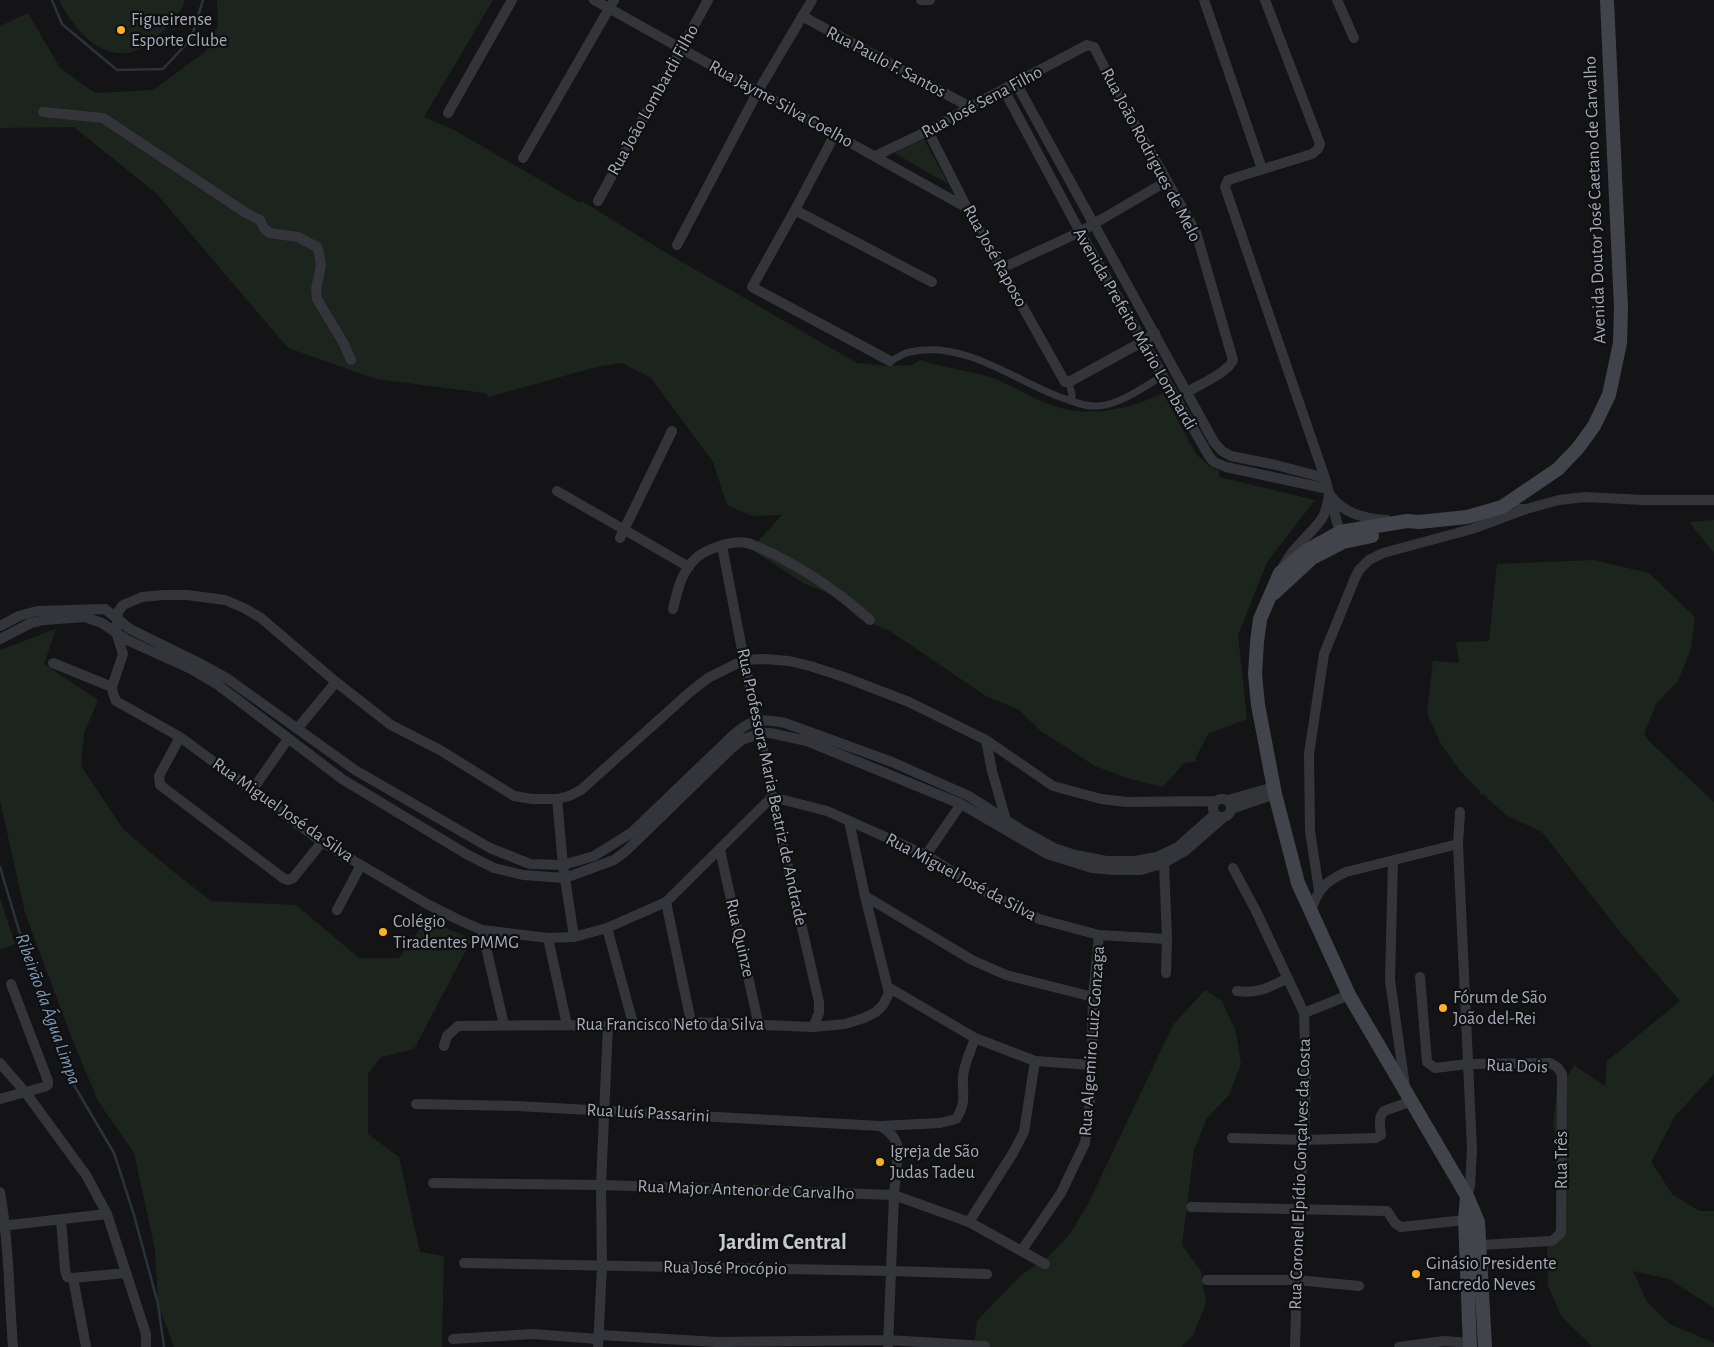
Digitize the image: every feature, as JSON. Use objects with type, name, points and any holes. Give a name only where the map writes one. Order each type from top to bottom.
[{"type":"main road","name":"Avenida Doutor José Caetano de Carvalho","points":[[1485,1347],[1478,1220],[1467,1196],[1349,995],[1298,883],[1274,791],[1261,727],[1255,674],[1257,642],[1260,619],[1280,574],[1306,551],[1341,537],[1410,527],[1413,521],[1467,517],[1502,507],[1558,469],[1578,448],[1594,426],[1610,395],[1620,343],[1621,308],[1607,0]]},
{"type":"main road","name":"Avenida Doutor José Caetano de Carvalho","points":[[1270,597],[1312,558],[1341,537]]},
{"type":"main road","points":[[1467,1196],[1465,1220],[1470,1345]]},
{"type":"street","points":[[448,113],[512,0]]},
{"type":"street","name":"Rua Jayme Silva Coelho","points":[[594,0],[612,4],[680,49],[967,208]]},
{"type":"street","name":"Rua João Lombardi Filho","points":[[598,201],[708,0]]},
{"type":"street","points":[[676,244],[758,91],[812,0]]},
{"type":"street","points":[[921,0],[930,0]]},
{"type":"street","points":[[1204,0],[1262,169]]},
{"type":"street","points":[[1265,0],[1320,144],[1312,154],[1228,180],[1226,187],[1325,478],[1341,537]]},
{"type":"street","points":[[1338,0],[1354,38]]},
{"type":"street","points":[[523,158],[612,4]]},
{"type":"street","name":"Rua Paulo F. Santos","points":[[802,16],[970,107]]},
{"type":"street","name":"Rua José Sena Filho","points":[[875,156],[928,132],[970,107],[1087,45]]},
{"type":"street","name":"Rua João Rodrigues de Melo","points":[[1087,45],[1094,47],[1121,100],[1196,232],[1233,360],[1231,365],[1187,392]]},
{"type":"street","name":"Avenida Prefeito Mário Lombardi","points":[[1016,83],[1214,442],[1222,451],[1231,456]]},
{"type":"street","name":"Avenida Prefeito Mário Lombardi","points":[[1004,90],[1080,232],[1209,456],[1214,462],[1226,467],[1329,491]]},
{"type":"street","points":[[43,112],[103,118],[246,214],[260,220],[269,233],[298,237],[316,247],[320,252],[321,266],[316,288],[317,299],[344,344],[351,360]]},
{"type":"street","name":"Rua José Raposo","points":[[928,132],[967,208],[1066,381]]},
{"type":"street","points":[[835,134],[752,287],[890,361],[898,359],[903,354],[911,351],[932,350],[952,352],[980,360],[1051,394],[1072,401],[1098,406],[1139,391],[1162,376]]},
{"type":"street","points":[[1002,268],[1080,232],[1167,181]]},
{"type":"street","points":[[795,210],[932,282]]},
{"type":"street","points":[[1072,401],[1066,381],[1142,342],[1155,333]]},
{"type":"street","points":[[622,533],[672,431]]},
{"type":"street","points":[[1226,467],[1231,456],[1325,478]]},
{"type":"street","points":[[557,491],[622,533],[689,567]]},
{"type":"street","points":[[1329,491],[1342,507],[1356,515]]},
{"type":"street","points":[[1280,574],[1291,554],[1321,520],[1328,504],[1329,491]]},
{"type":"street","points":[[1319,890],[1310,831],[1309,754],[1324,654],[1354,578],[1369,560],[1383,552],[1472,528],[1526,509],[1559,500],[1585,497],[1644,500],[1714,500]]},
{"type":"street","points":[[1502,507],[1526,509]]},
{"type":"street","points":[[1321,520],[1336,516],[1356,515],[1377,520],[1413,521]]},
{"type":"street","points":[[673,609],[678,588],[694,560],[704,552],[732,542],[747,543],[790,563],[828,586],[854,605],[870,620]]},
{"type":"street","name":"Rua Professora Maria Beatriz de Andrade","points":[[722,546],[772,797],[819,1002],[819,1012],[813,1027]]},
{"type":"street","points":[[53,663],[112,687],[123,654],[116,632],[118,612],[123,605],[142,597],[163,595],[187,595],[225,600],[261,618],[336,682],[392,725],[440,750],[514,796],[532,799],[557,799],[582,790],[708,678],[744,660],[789,661],[844,676],[909,702],[986,740],[1053,786],[1100,800],[1127,802],[1215,802],[1221,798],[1225,810]]},
{"type":"street","points":[[0,626],[19,616],[37,611],[105,609],[130,629],[228,679],[355,770],[490,848],[530,864],[563,865],[594,856],[631,833],[740,729],[758,720],[766,719],[892,762],[969,796],[1054,848],[1075,855],[1106,861],[1135,861],[1157,857],[1178,847],[1225,810],[1274,791]]},
{"type":"street","points":[[0,639],[30,623],[44,620],[85,617],[102,623],[127,640],[191,669],[218,686],[342,779],[468,855],[494,868],[509,872],[565,878],[614,860],[626,851],[730,750],[742,740],[760,733],[770,733],[807,741],[961,804],[1048,854],[1092,868],[1142,870],[1164,863],[1185,851],[1225,810]]},
{"type":"street","points":[[297,728],[336,682]]},
{"type":"street","name":"Rua Miguel José da Silva","points":[[112,687],[116,701],[180,737],[322,842],[427,904],[482,930],[548,938],[574,937],[607,928],[666,902],[772,797],[827,812],[926,855],[980,889],[1039,919],[1099,935],[1167,939]]},
{"type":"street","points":[[180,737],[159,776],[160,785],[283,878],[288,880],[293,878],[322,842]]},
{"type":"street","points":[[253,790],[288,740]]},
{"type":"street","points":[[986,740],[992,771],[1006,820]]},
{"type":"street","points":[[557,799],[563,865],[574,937]]},
{"type":"street","points":[[926,855],[961,804]]},
{"type":"street","points":[[1460,812],[1458,844],[1472,1150],[1467,1196]]},
{"type":"street","points":[[850,821],[865,896],[888,987],[975,1038],[1035,1061],[1091,1065]]},
{"type":"street","points":[[1304,898],[1313,905],[1319,890],[1333,878],[1346,872],[1458,844]]},
{"type":"street","name":"Rua Quinze","points":[[720,850],[759,1026]]},
{"type":"street","points":[[1232,1138],[1304,1140],[1376,1138],[1380,1135],[1380,1117],[1384,1111],[1409,1096],[1390,980],[1393,861]]},
{"type":"street","points":[[1164,863],[1167,939],[1166,973]]},
{"type":"street","points":[[337,910],[361,865]]},
{"type":"street","name":"Rua Coronel Elpídio Gonçalves da Costa","points":[[1233,868],[1256,911],[1304,1013],[1304,1140],[1299,1210],[1295,1347]]},
{"type":"street","points":[[865,896],[972,960],[1006,975],[1093,997]]},
{"type":"street","points":[[666,902],[691,1022]]},
{"type":"street","points":[[607,928],[634,1028]]},
{"type":"street","points":[[482,930],[504,1025]]},
{"type":"street","name":"Rua Algemiro Luiz Gonzaga","points":[[1022,1250],[1061,1193],[1085,1143],[1091,1093],[1093,997],[1099,935]]},
{"type":"street","points":[[548,938],[567,1024]]},
{"type":"street","name":"Rua Dois","points":[[1420,977],[1427,1062],[1436,1068],[1468,1064],[1550,1063],[1557,1067],[1562,1074]]},
{"type":"street","points":[[1237,991],[1254,992],[1264,990],[1288,978]]},
{"type":"street","points":[[0,1099],[47,1086],[48,1081],[11,984]]},
{"type":"street","name":"Rua Francisco Neto da Silva","points":[[444,1046],[447,1036],[458,1026],[567,1024],[634,1028],[691,1022],[813,1027],[845,1024],[876,1012],[887,1000],[888,987]]},
{"type":"street","points":[[1304,1013],[1349,995]]},
{"type":"street","points":[[599,1340],[604,1110],[608,1025]]},
{"type":"street","name":"Rua Luís Passarini","points":[[416,1104],[604,1110],[880,1126],[940,1123],[956,1119],[962,1109],[963,1075],[975,1038]]},
{"type":"street","points":[[970,1222],[1014,1152],[1024,1132],[1035,1061]]},
{"type":"street","points":[[0,1063],[26,1093],[86,1175],[107,1214],[146,1334],[146,1347]]},
{"type":"street","name":"Rua Três","points":[[1480,1245],[1552,1241],[1562,1231],[1562,1074]]},
{"type":"street","points":[[880,1126],[892,1135],[898,1145],[888,1344]]},
{"type":"street","name":"Rua Major Antenor de Carvalho","points":[[432,1183],[602,1185],[894,1195],[970,1222],[1045,1264]]},
{"type":"street","points":[[0,1192],[3,1226],[4,1289],[13,1347]]},
{"type":"street","points":[[1191,1207],[1387,1211],[1395,1223],[1401,1227],[1465,1220]]},
{"type":"street","points":[[3,1226],[107,1214]]},
{"type":"street","points":[[61,1220],[67,1277],[73,1278],[126,1272]]},
{"type":"street","name":"Rua José Procópio","points":[[464,1263],[987,1274]]},
{"type":"street","points":[[73,1278],[86,1347]]},
{"type":"street","points":[[1207,1280],[1296,1280],[1359,1286]]},
{"type":"street","points":[[453,1339],[533,1334],[599,1340],[984,1346]]},
{"type":"street","points":[[1399,1347],[1444,1341],[1470,1345]]},
{"type":"shaded area","name":"Figueirense Esporte Clube","points":[[59,0],[185,0],[174,20],[146,45],[128,53],[116,53],[103,49],[82,33],[73,23]]},
{"type":"shaded area","points":[[217,0],[493,0],[424,117],[454,130],[580,203],[582,201],[663,251],[857,363],[888,366],[913,365],[920,360],[990,377],[1042,401],[1063,409],[1078,411],[1107,411],[1136,404],[1163,393],[1196,454],[1209,466],[1219,471],[1219,477],[1315,500],[1267,562],[1238,635],[1247,719],[1208,734],[1196,757],[1197,761],[1184,763],[1163,787],[1127,778],[1095,766],[1041,731],[1018,709],[986,696],[890,631],[858,618],[835,596],[803,583],[751,549],[782,515],[753,516],[727,505],[713,462],[651,378],[622,363],[596,367],[489,397],[485,393],[376,379],[288,348],[156,193],[74,127],[0,128],[0,26],[28,13],[60,68],[95,93],[153,90],[205,52],[218,25]]},
{"type":"shaded area","points":[[924,139],[947,182],[948,184],[894,153]]},
{"type":"shaded area","points":[[1714,520],[1714,553],[1689,522]]},
{"type":"shaded area","points":[[1593,560],[1649,573],[1695,617],[1691,649],[1678,681],[1656,704],[1644,734],[1650,742],[1714,802],[1714,1074],[1675,1116],[1651,1162],[1672,1194],[1699,1211],[1714,1211],[1714,1308],[1669,1279],[1633,1271],[1647,1302],[1670,1324],[1714,1343],[1714,1347],[1593,1347],[1562,1317],[1548,1286],[1547,1250],[1560,1219],[1563,1187],[1553,1124],[1557,1093],[1574,1065],[1605,1086],[1607,1061],[1680,1001],[1621,933],[1542,832],[1506,815],[1484,795],[1480,794],[1479,790],[1460,771],[1441,744],[1427,713],[1433,661],[1459,663],[1456,642],[1489,641],[1497,564]]},
{"type":"shaded area","points":[[56,629],[44,664],[98,700],[84,733],[81,766],[123,829],[211,901],[296,905],[359,958],[399,958],[426,920],[472,939],[414,1049],[381,1057],[368,1074],[368,1134],[399,1157],[420,1252],[444,1256],[442,1347],[174,1347],[158,1304],[155,1249],[134,1153],[98,1101],[73,1041],[25,913],[0,800],[0,650]]},
{"type":"shaded area","points":[[0,898],[15,944],[0,950]]},
{"type":"shaded area","points":[[1205,990],[1222,1001],[1236,1032],[1241,1064],[1229,1095],[1207,1118],[1194,1150],[1182,1245],[1201,1271],[1206,1303],[1193,1335],[1181,1347],[974,1347],[977,1321],[1021,1275],[1048,1257],[1070,1234],[1087,1206],[1173,1025]]},
{"type":"waterway","name":"Ribeirão da Água Limpa","points":[[52,0],[62,24],[117,70],[163,69],[191,39],[203,0]]},
{"type":"waterway","name":"Ribeirão da Água Limpa","points":[[0,867],[33,977],[68,1075],[114,1153],[134,1215],[158,1304],[164,1347]]},
{"type":"place","name":"Figueirense Esporte Clube","points":[[121,30]]},
{"type":"place","name":"Colégio Tiradentes PMMG","points":[[383,932]]},
{"type":"place","name":"Fórum de São João del-Rei","points":[[1443,1008]]},
{"type":"place","name":"Igreja de São Judas Tadeu","points":[[880,1162]]},
{"type":"place","name":"Ginásio Presidente Tancredo Neves","points":[[1416,1274]]},
{"type":"district","name":"Jardim Central","points":[[783,1242]]}]
